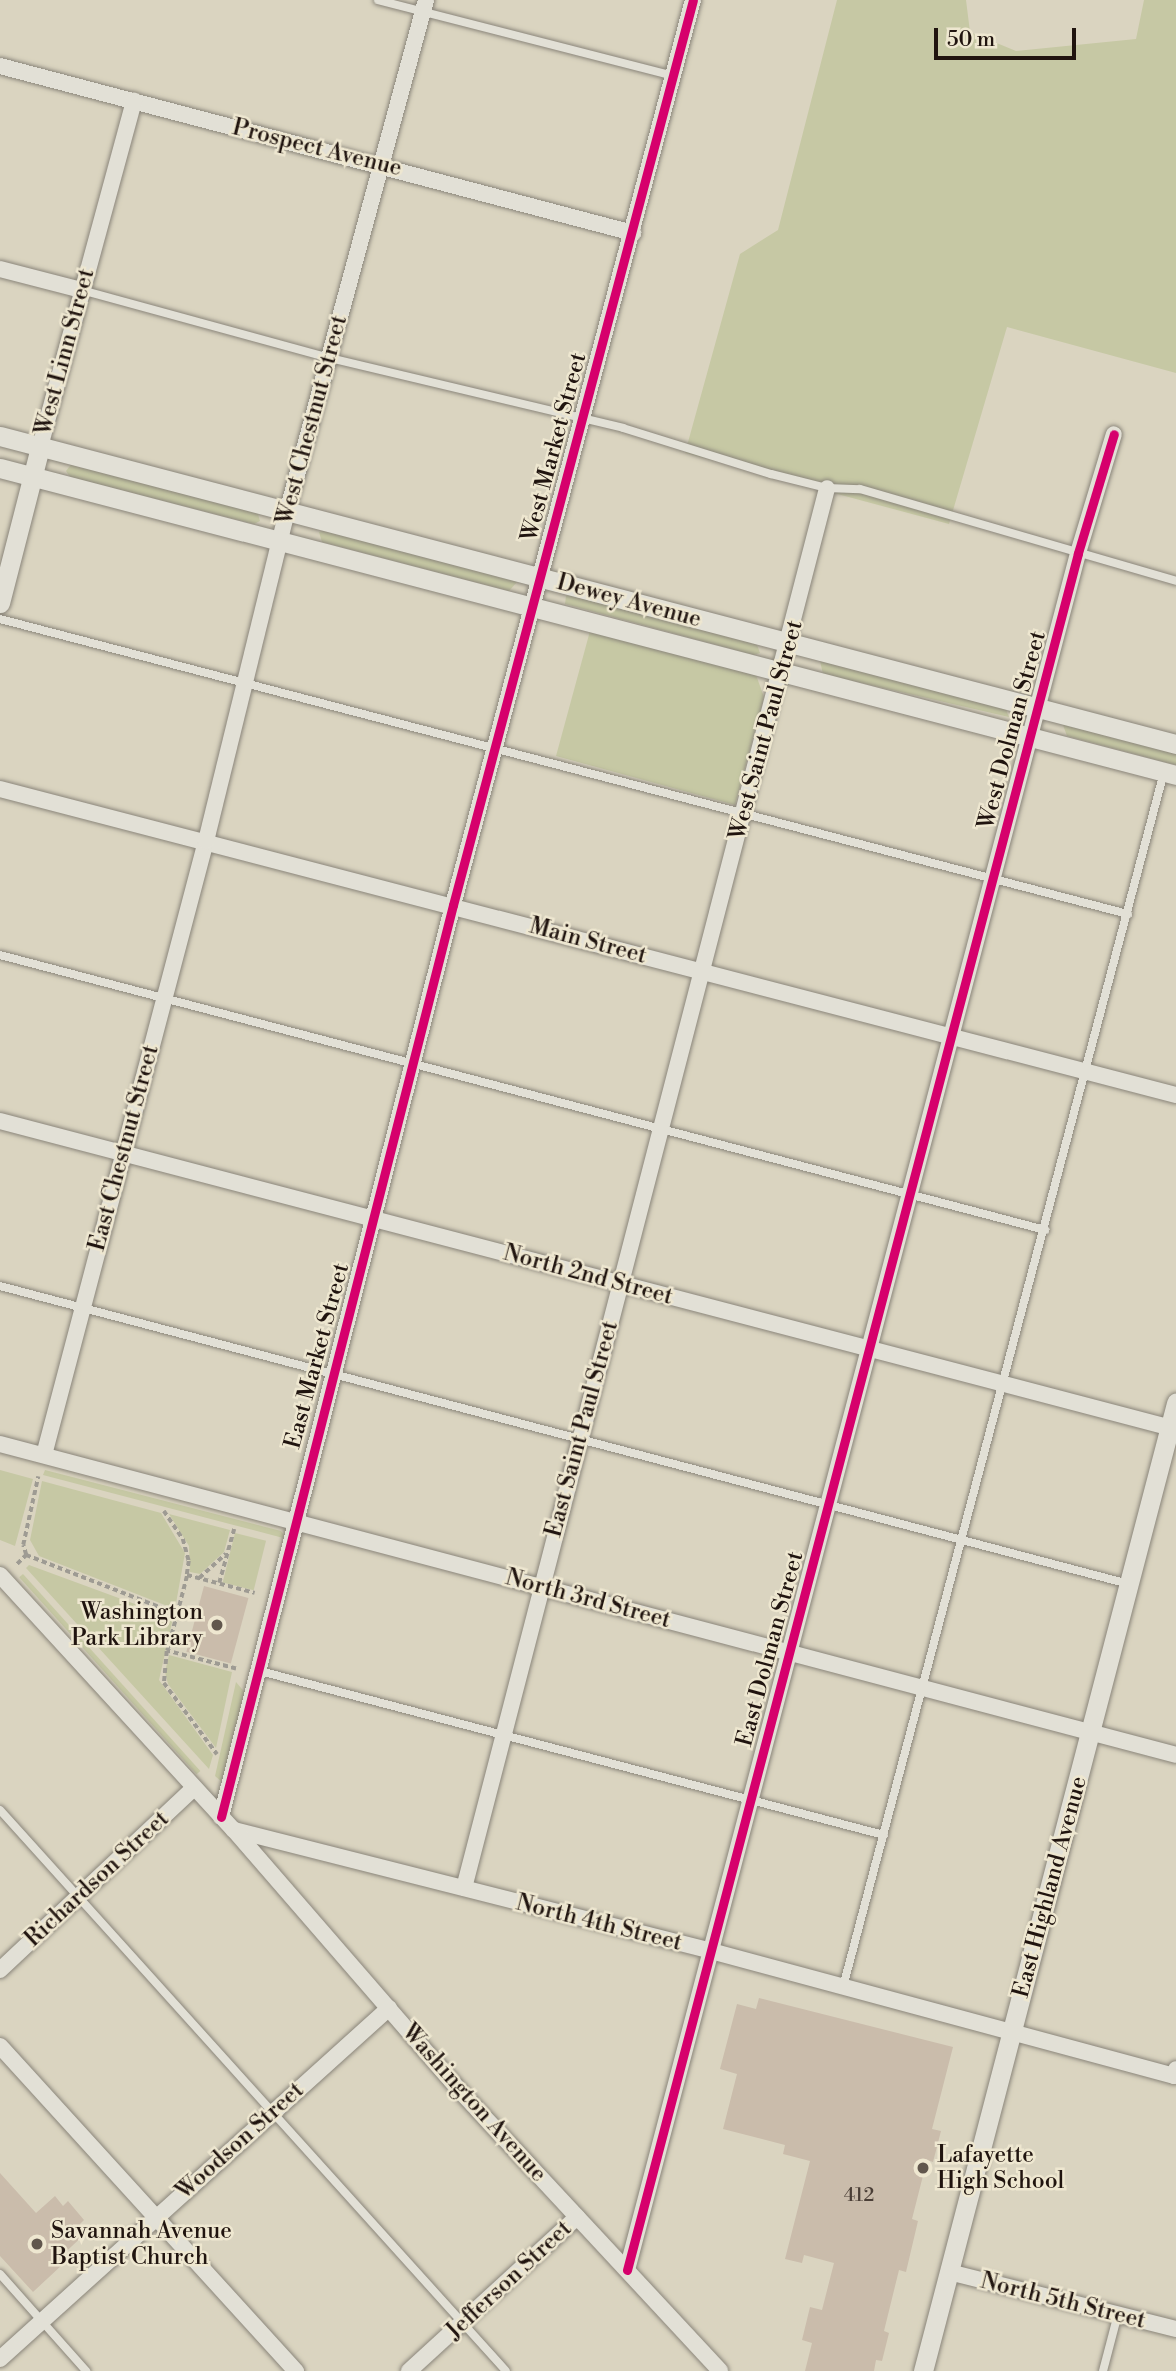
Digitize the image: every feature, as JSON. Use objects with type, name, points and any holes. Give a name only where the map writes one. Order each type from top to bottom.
[{"type":"street","name":"West Market Street","points":[[453,905],[538,577],[634,233],[693,0]]},
{"type":"street","name":"West Chestnut Street","points":[[206,841],[279,542],[424,6]]},
{"type":"street","name":"Prospect Avenue","points":[[0,66],[380,163],[634,233]]},
{"type":"street","name":"West Linn Street","points":[[0,603],[81,290],[134,102]]},
{"type":"street","points":[[0,269],[81,290]]},
{"type":"street","name":"West Dolman Street","points":[[951,1037],[1078,552],[1114,433]]},
{"type":"street","name":"Dewey Avenue","points":[[0,436],[1039,708],[1175,739]]},
{"type":"street","name":"Dewey Avenue","points":[[0,468],[1170,774]]},
{"type":"street","name":"West Saint Paul Street","points":[[702,971],[827,488]]},
{"type":"street","name":"Main Street","points":[[0,789],[1176,1095]]},
{"type":"street","name":"East Chestnut Street","points":[[44,1455],[206,841]]},
{"type":"street","name":"East Market Street","points":[[221,1817],[293,1544],[293,1523],[374,1219],[453,905]]},
{"type":"street","name":"East Saint Paul Street","points":[[464,1888],[578,1440],[702,971]]},
{"type":"street","name":"East Dolman Street","points":[[627,2270],[951,1037]]},
{"type":"street","name":"North 2nd Street","points":[[0,1121],[1173,1428]]},
{"type":"street","name":"East Highland Avenue","points":[[923,2371],[1129,1584],[1173,1428],[1176,1403]]},
{"type":"street","name":"North 3rd Street","points":[[0,1444],[1176,1755]]},
{"type":"street","points":[[0,1576],[193,1789],[234,1830]]},
{"type":"street","name":"Richardson Street","points":[[0,1970],[193,1789]]},
{"type":"street","name":"North 4th Street","points":[[234,1830],[711,1951],[1174,2076],[1176,2069]]},
{"type":"street","name":"Washington Avenue","points":[[234,1830],[388,2008],[720,2371]]},
{"type":"street","name":"Woodson Street","points":[[0,2359],[388,2008]]},
{"type":"street","points":[[0,2046],[296,2371]]},
{"type":"street","name":"Jefferson Street","points":[[409,2371],[577,2217]]},
{"type":"street","name":"North 5th Street","points":[[949,2272],[1176,2329]]},
{"type":"lane","points":[[378,0],[424,6],[674,76]]},
{"type":"lane","points":[[81,290],[330,358],[582,419],[827,488],[860,489],[1176,581]]},
{"type":"lane","points":[[0,618],[1128,914]]},
{"type":"lane","points":[[843,1987],[925,1688],[1002,1385],[1128,914],[1170,774]]},
{"type":"lane","points":[[0,955],[1045,1230]]},
{"type":"lane","points":[[0,1286],[1129,1584]]},
{"type":"lane","points":[[260,1671],[884,1835]]},
{"type":"lane","points":[[0,1810],[506,2371]]},
{"type":"lane","points":[[0,2274],[86,2371]]},
{"type":"lane","points":[[1102,2371],[1118,2315]]},
{"type":"path","points":[[26,1555],[23,1545],[38,1477]]},
{"type":"path","points":[[163,1511],[184,1539],[189,1561],[167,1651],[164,1683],[217,1754]]},
{"type":"path","points":[[219,1583],[233,1529]]},
{"type":"path","points":[[199,1578],[227,1552]]},
{"type":"path","points":[[17,1563],[26,1555]]},
{"type":"path","points":[[26,1555],[177,1614]]},
{"type":"path","points":[[187,1575],[256,1593]]},
{"type":"path","points":[[167,1651],[236,1669]]},
{"type":"green space","points":[[837,0],[966,0],[970,32],[1016,51],[1136,39],[1144,0],[1176,0],[1176,373],[1007,327],[949,524],[685,453],[740,254],[778,230]]},
{"type":"green space","points":[[73,462],[257,511],[260,521],[254,524],[70,477],[66,471]]},
{"type":"green space","points":[[325,530],[513,578],[517,582],[509,591],[322,542],[319,532]]},
{"type":"green space","points":[[573,595],[756,642],[760,653],[754,655],[565,604],[566,596]]},
{"type":"green space","points":[[590,631],[756,675],[764,697],[735,805],[556,756]]},
{"type":"green space","points":[[826,660],[1005,707],[1009,717],[823,674],[820,661]]},
{"type":"green space","points":[[1071,723],[1176,750],[1176,765],[1067,736],[1063,725]]},
{"type":"green space","points":[[0,1470],[33,1479],[15,1546],[0,1540]]},
{"type":"green space","points":[[45,1470],[281,1531],[287,1539],[43,1475]]},
{"type":"green space","points":[[42,1481],[161,1513],[185,1553],[175,1609],[39,1556],[30,1540]]},
{"type":"green space","points":[[169,1514],[230,1530],[224,1552],[200,1574],[190,1572],[189,1546]]},
{"type":"green space","points":[[235,1533],[266,1541],[254,1590],[223,1582]]},
{"type":"green space","points":[[29,1565],[173,1618],[159,1680],[213,1755],[209,1769],[26,1568]]},
{"type":"green space","points":[[23,1574],[200,1771],[197,1774],[19,1577]]},
{"type":"green space","points":[[169,1655],[232,1672],[216,1748],[168,1684],[165,1672]]},
{"type":"green space","points":[[236,1682],[247,1695],[223,1783],[215,1776]]},
{"type":"building","name":"Washington Park Library","points":[[204,1586],[248,1598],[231,1664],[186,1652]]},
{"type":"building","name":"Lafayette High School","points":[[759,1998],[953,2047],[932,2129],[941,2131],[933,2162],[927,2160],[912,2219],[918,2221],[906,2272],[899,2270],[884,2331],[889,2333],[882,2361],[876,2360],[874,2371],[805,2371],[812,2343],[802,2340],[810,2307],[822,2310],[834,2263],[804,2255],[802,2263],[785,2259],[810,2161],[783,2154],[785,2145],[723,2129],[737,2074],[720,2069],[737,2004],[756,2009]]},
{"type":"building","name":"Savannah Avenue Baptist Church","points":[[0,2173],[36,2213],[55,2196],[63,2206],[68,2201],[84,2220],[80,2224],[87,2232],[57,2260],[62,2265],[33,2292],[0,2256]]},
{"type":"cycle path","points":[[221,1817],[453,905],[693,0]]},
{"type":"cycle path","points":[[627,2270],[1078,553],[1114,434]]},
{"type":"place","name":"Washington Park Library","points":[[217,1625]]},
{"type":"place","name":"Lafayette High School","points":[[923,2168]]},
{"type":"place","name":"Savannah Avenue Baptist Church","points":[[37,2244]]}]
